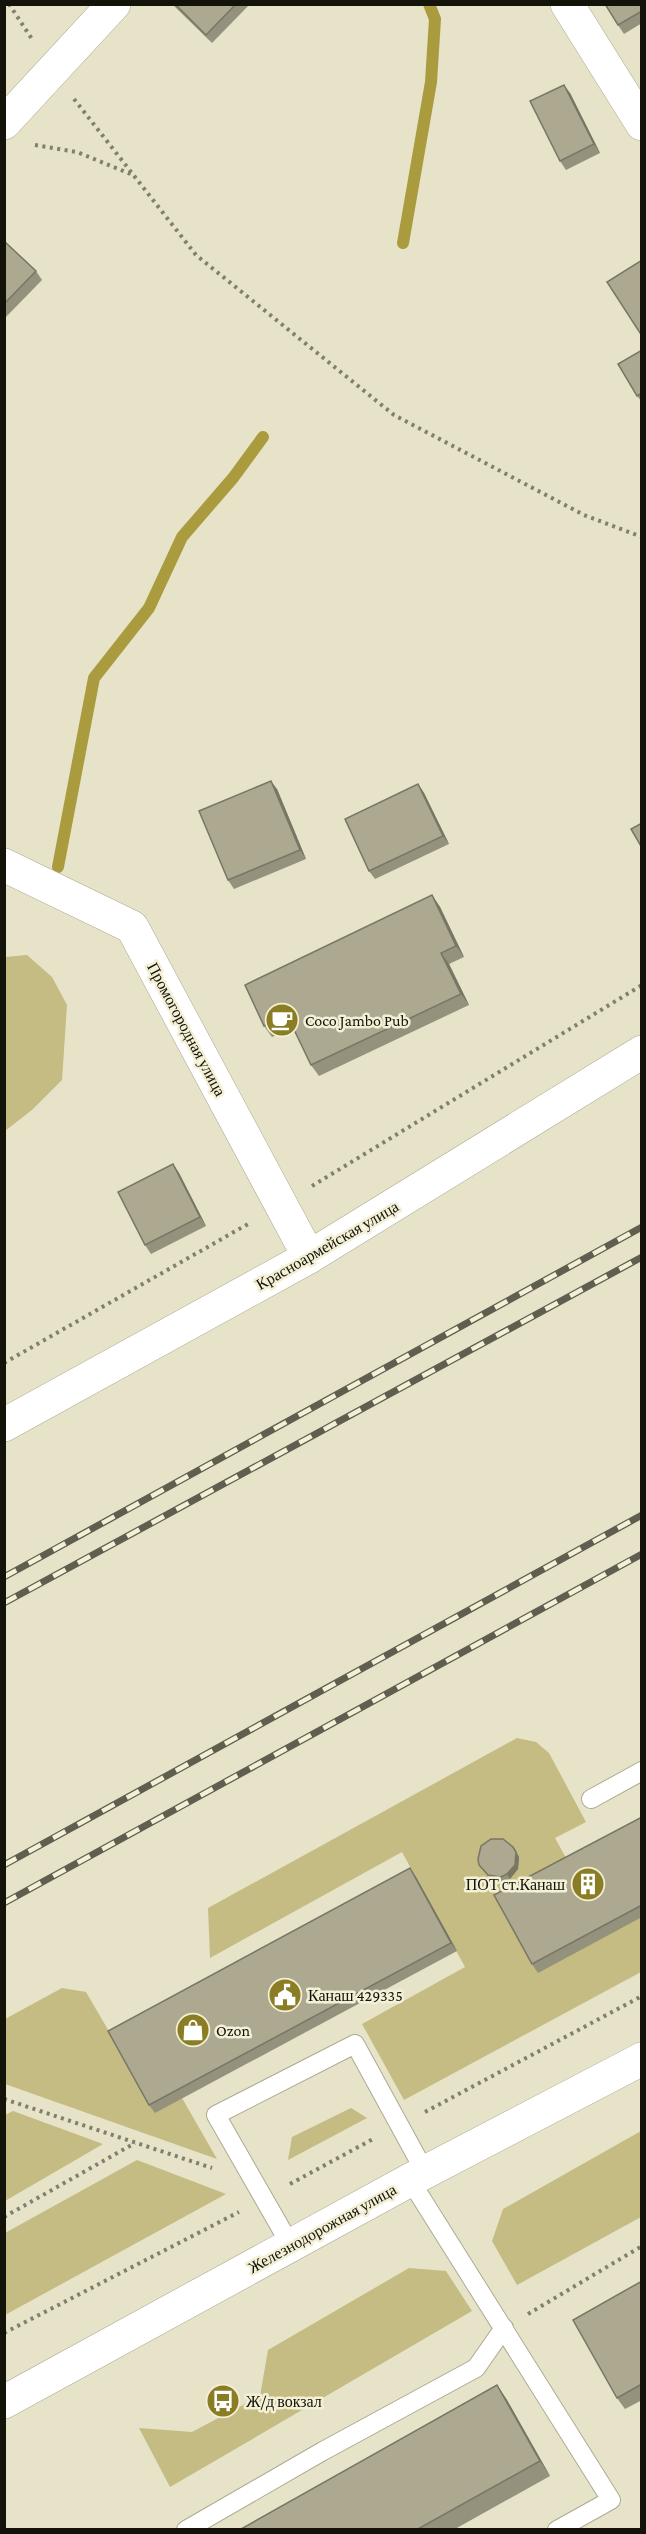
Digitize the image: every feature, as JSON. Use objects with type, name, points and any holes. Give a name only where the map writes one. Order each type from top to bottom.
[{"type":"main road","points":[[15,134],[53,71],[114,4]]},
{"type":"main road","points":[[567,4],[642,124]]},
{"type":"main road","name":"Промогородная улица","points":[[4,865],[132,927],[309,1257]]},
{"type":"main road","name":"Красноармейская улица","points":[[4,1425],[309,1257],[642,1052]]},
{"type":"main road","name":"Железнодорожная улица","points":[[4,2402],[417,2176],[642,2059]]},
{"type":"lane","points":[[591,1799],[642,1771]]},
{"type":"lane","points":[[291,2246],[216,2115],[355,2044],[398,2126],[417,2176],[504,2328],[611,2500],[557,2529]]},
{"type":"lane","points":[[186,2529],[322,2451],[477,2368],[504,2328]]},
{"type":"path","points":[[53,71],[196,255],[393,415],[584,515],[642,537]]},
{"type":"path","points":[[15,134],[77,152],[134,175]]},
{"type":"path","points":[[4,1364],[281,1205],[642,985]]},
{"type":"path","points":[[4,2333],[136,2267],[260,2190],[398,2126],[642,1996]]},
{"type":"path","points":[[4,2098],[135,2142],[260,2190]]},
{"type":"path","points":[[4,2217],[135,2142]]},
{"type":"path","points":[[504,2328],[642,2246]]},
{"type":"shaded area","points":[[27,955],[52,977],[67,1005],[62,1080],[32,1110],[5,1131],[5,957]]},
{"type":"shaded area","points":[[517,1738],[536,1742],[549,1753],[586,1822],[555,1838],[570,1865],[641,1917],[641,1972],[404,2100],[362,2024],[465,1967],[402,1852],[210,1958],[208,1908]]},
{"type":"shaded area","points":[[62,1988],[86,1992],[114,2040],[182,2098],[217,2159],[5,2084],[5,2019]]},
{"type":"shaded area","points":[[351,2108],[367,2118],[288,2160],[292,2137]]},
{"type":"shaded area","points":[[13,2111],[103,2144],[5,2201],[5,2115]]},
{"type":"shaded area","points":[[641,2131],[641,2217],[517,2285],[492,2241],[503,2209]]},
{"type":"shaded area","points":[[137,2160],[226,2194],[5,2315],[5,2233]]},
{"type":"shaded area","points":[[409,2268],[446,2271],[472,2311],[170,2487],[139,2428],[192,2432],[260,2396],[268,2350]]},
{"type":"building","points":[[175,4],[236,4],[206,35]]},
{"type":"building","points":[[605,4],[642,4],[642,11],[618,25]]},
{"type":"building","points":[[564,85],[594,144],[560,161],[530,101]]},
{"type":"building","points":[[4,241],[36,271],[4,304]]},
{"type":"building","points":[[642,260],[642,336],[607,282]]},
{"type":"building","points":[[642,350],[642,393],[637,396],[618,364]]},
{"type":"building","points":[[271,781],[300,850],[228,880],[199,811]]},
{"type":"building","points":[[418,784],[443,836],[369,871],[345,819]]},
{"type":"building","points":[[642,823],[642,848],[631,829]]},
{"type":"building","points":[[432,895],[456,946],[441,953],[461,994],[311,1065],[287,1015],[264,1026],[245,985]]},
{"type":"building","points":[[173,1164],[200,1217],[145,1245],[118,1192]]},
{"type":"building","name":"ПОТ ст.Канаш","points":[[642,1817],[642,1905],[532,1964],[494,1895]]},
{"type":"building","points":[[491,1839],[503,1839],[516,1852],[515,1865],[501,1877],[488,1875],[479,1865],[481,1846]]},
{"type":"building","name":"Канаш 429335","points":[[410,1868],[451,1943],[149,2105],[108,2031]]},
{"type":"building","points":[[642,2281],[642,2384],[617,2398],[573,2320]]},
{"type":"building","points":[[497,2385],[540,2461],[418,2529],[241,2529]]},
{"type":"waterway","points":[[403,243],[431,82],[435,19],[429,4]]},
{"type":"waterway","points":[[58,867],[94,678],[149,608],[182,537],[233,478],[263,437]]},
{"type":"railway","points":[[4,1577],[642,1227]]},
{"type":"railway","points":[[4,1603],[642,1257]]},
{"type":"railway","points":[[4,1865],[642,1515]]},
{"type":"railway","points":[[4,1903],[642,1554]]},
{"type":"place","name":"Coco Jambo Pub","points":[[282,1020]]},
{"type":"place","name":"ПОТ ст.Канаш","points":[[588,1884]]},
{"type":"place","name":"Канаш 429335","points":[[285,1995]]},
{"type":"place","name":"Ozon","points":[[193,2030]]},
{"type":"place","name":"Ж/д вокзал","points":[[223,2401]]}]
